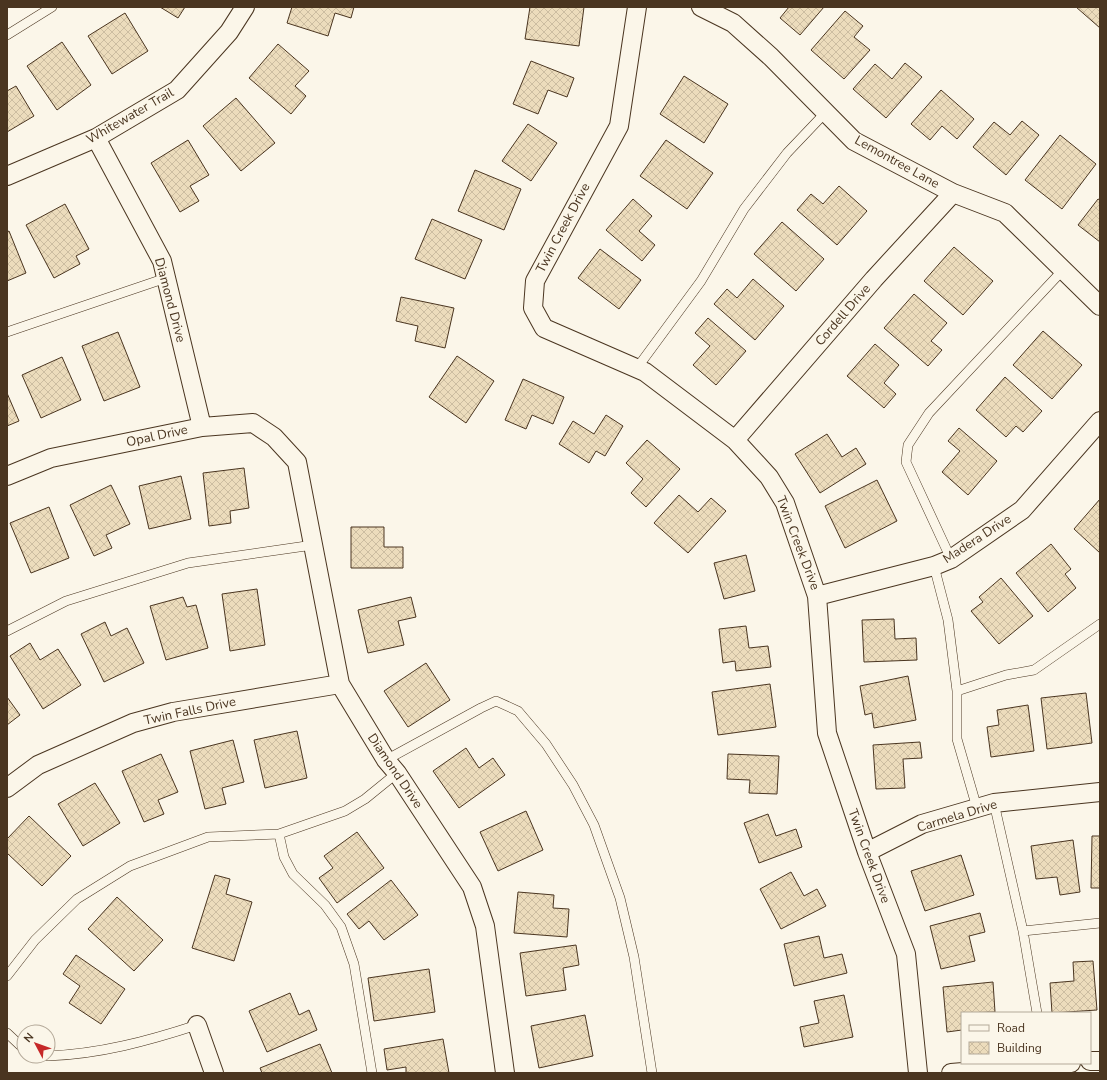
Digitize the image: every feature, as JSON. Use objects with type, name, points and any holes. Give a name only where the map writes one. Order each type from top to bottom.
[{"type":"street","name":"Whitewater Trail","points":[[7,176],[96,138],[177,90],[229,32],[245,7]]},
{"type":"street","name":"Twin Creek Drive","points":[[638,7],[619,126],[535,281],[533,308],[544,328],[645,372],[735,440],[769,477],[785,503],[818,596],[827,733],[867,852],[906,954],[918,1073]]},
{"type":"street","name":"Lemontree Lane","points":[[701,7],[733,23],[770,57],[854,141],[953,193],[1006,214],[1100,306]]},
{"type":"street","name":"Diamond Drive","points":[[96,138],[162,261],[202,427]]},
{"type":"street","name":"Cordell Drive","points":[[735,440],[874,279],[953,193]]},
{"type":"street","name":"Madera Drive","points":[[818,596],[934,566],[951,559],[1022,510],[1100,421]]},
{"type":"street","name":"Opal Drive","points":[[7,476],[51,458],[202,427],[253,423],[274,437],[297,462]]},
{"type":"street","name":"Diamond Drive","points":[[297,462],[340,684],[392,767],[472,887],[485,926],[505,1073]]},
{"type":"street","name":"Twin Falls Drive","points":[[7,788],[38,765],[133,723],[174,712],[340,684]]},
{"type":"street","name":"Carmela Drive","points":[[867,852],[922,824],[994,803],[1100,792]]},
{"type":"street","points":[[197,1025],[214,1073]]},
{"type":"street","points":[[951,1073],[1044,1064]]},
{"type":"lane","points":[[7,35],[52,7]]},
{"type":"lane","points":[[637,368],[701,281],[744,209],[787,152],[826,112]]},
{"type":"lane","points":[[951,559],[906,462],[908,445],[930,413],[1063,270]]},
{"type":"lane","points":[[7,332],[166,278]]},
{"type":"lane","points":[[7,631],[66,601],[188,563],[313,545]]},
{"type":"lane","points":[[934,566],[948,620],[957,691],[956,740],[977,808]]},
{"type":"lane","points":[[957,691],[1006,675],[1034,670],[1100,624]]},
{"type":"lane","points":[[7,976],[35,940],[77,898],[130,866],[208,837],[279,834],[345,812],[365,799],[392,767],[481,708],[496,701],[518,711],[546,744],[573,785],[594,825],[620,898],[634,956],[652,1073]]},
{"type":"lane","points":[[994,803],[1023,932],[1037,1012]]},
{"type":"lane","points":[[279,834],[284,857],[293,874],[325,905],[341,927],[354,964],[372,1073]]},
{"type":"lane","points":[[1023,932],[1100,923]]},
{"type":"lane","points":[[56,1056],[76,1055],[144,1042],[197,1025]]},
{"type":"lane","points":[[7,1033],[16,1041]]},
{"type":"building","points":[[160,7],[185,7],[178,18]]},
{"type":"building","points":[[292,7],[354,7],[351,18],[335,13],[328,36],[287,23]]},
{"type":"building","points":[[530,7],[584,7],[579,46],[525,39]]},
{"type":"building","points":[[789,7],[824,7],[800,35],[780,18]]},
{"type":"building","points":[[1076,7],[1100,7],[1100,28]]},
{"type":"building","points":[[845,11],[863,26],[854,37],[870,50],[844,79],[811,50]]},
{"type":"building","points":[[125,13],[148,51],[112,74],[88,36]]},
{"type":"building","points":[[62,42],[91,85],[57,110],[27,66]]},
{"type":"building","points":[[278,44],[309,71],[295,86],[306,96],[291,114],[249,78]]},
{"type":"building","points":[[531,61],[574,78],[567,97],[548,90],[538,114],[513,104]]},
{"type":"building","points":[[905,63],[922,77],[886,118],[853,89],[875,64],[892,79]]},
{"type":"building","points":[[684,76],[728,104],[704,143],[660,114]]},
{"type":"building","points":[[16,86],[34,116],[7,132],[7,91]]},
{"type":"building","points":[[941,90],[974,119],[957,139],[942,126],[930,140],[911,124]]},
{"type":"building","points":[[236,98],[275,143],[241,171],[203,126]]},
{"type":"building","points":[[1022,121],[1039,135],[1006,175],[973,147],[994,122],[1010,135]]},
{"type":"building","points":[[528,124],[557,143],[531,181],[502,161]]},
{"type":"building","points":[[1060,135],[1096,164],[1062,209],[1025,180]]},
{"type":"building","points":[[188,140],[209,175],[190,186],[199,201],[180,212],[151,163]]},
{"type":"building","points":[[666,140],[713,173],[687,209],[640,176]]},
{"type":"building","points":[[475,170],[521,189],[504,230],[458,211]]},
{"type":"building","points":[[839,186],[867,211],[837,245],[797,210],[811,194],[823,204]]},
{"type":"building","points":[[633,199],[652,216],[639,231],[655,245],[642,261],[606,230]]},
{"type":"building","points":[[1098,199],[1100,200],[1100,242],[1078,225]]},
{"type":"building","points":[[65,204],[89,249],[76,256],[80,264],[54,278],[26,225]]},
{"type":"building","points":[[432,219],[482,240],[465,279],[415,259]]},
{"type":"building","points":[[782,222],[824,259],[796,291],[754,254]]},
{"type":"building","points":[[9,231],[26,273],[7,281],[7,232]]},
{"type":"building","points":[[954,247],[993,281],[963,315],[924,281]]},
{"type":"building","points":[[600,249],[641,280],[619,309],[578,278]]},
{"type":"building","points":[[753,279],[784,306],[755,340],[714,304],[727,289],[737,298]]},
{"type":"building","points":[[914,294],[947,323],[931,341],[942,350],[928,366],[884,328]]},
{"type":"building","points":[[401,297],[454,308],[445,348],[415,341],[418,326],[396,321]]},
{"type":"building","points":[[708,318],[746,351],[716,385],[693,365],[710,346],[695,333]]},
{"type":"building","points":[[1043,331],[1082,365],[1052,399],[1013,365]]},
{"type":"building","points":[[118,332],[140,387],[104,401],[82,346]]},
{"type":"building","points":[[875,344],[899,365],[884,383],[896,394],[884,408],[847,376]]},
{"type":"building","points":[[457,356],[494,381],[466,423],[429,397]]},
{"type":"building","points":[[62,357],[81,400],[41,418],[22,375]]},
{"type":"building","points":[[1005,377],[1042,411],[1023,432],[1016,426],[1006,437],[976,410]]},
{"type":"building","points":[[523,379],[564,397],[553,424],[532,415],[526,429],[505,420]]},
{"type":"building","points":[[7,393],[19,421],[7,426]]},
{"type":"building","points":[[606,415],[623,426],[605,456],[596,451],[589,463],[559,444],[573,421],[594,434]]},
{"type":"building","points":[[959,428],[997,461],[968,495],[942,472],[960,451],[948,441]]},
{"type":"building","points":[[827,434],[842,457],[856,448],[866,464],[820,493],[795,454]]},
{"type":"building","points":[[647,440],[680,469],[646,507],[631,493],[643,479],[626,463]]},
{"type":"building","points":[[244,468],[249,508],[230,511],[231,523],[209,526],[203,473]]},
{"type":"building","points":[[181,476],[191,519],[149,529],[139,486]]},
{"type":"building","points":[[877,480],[897,521],[845,548],[825,506]]},
{"type":"building","points":[[111,485],[130,524],[106,535],[112,548],[94,556],[70,505]]},
{"type":"building","points":[[679,495],[698,512],[711,498],[726,511],[688,553],[654,523]]},
{"type":"building","points":[[1100,499],[1100,553],[1074,529]]},
{"type":"building","points":[[49,507],[69,558],[31,573],[10,523]]},
{"type":"building","points":[[351,527],[384,527],[384,547],[403,547],[403,568],[351,568]]},
{"type":"building","points":[[1051,544],[1071,569],[1065,574],[1076,588],[1048,612],[1016,573]]},
{"type":"building","points":[[746,555],[755,591],[724,599],[714,563]]},
{"type":"building","points":[[1001,578],[1033,616],[999,644],[971,611],[983,602],[979,597]]},
{"type":"building","points":[[257,589],[265,645],[230,651],[222,594]]},
{"type":"building","points":[[183,597],[187,607],[196,605],[208,648],[166,660],[150,606]]},
{"type":"building","points":[[411,597],[416,617],[398,621],[404,645],[368,653],[358,610]]},
{"type":"building","points":[[894,619],[895,639],[916,638],[917,660],[864,662],[862,620]]},
{"type":"building","points":[[105,622],[111,636],[127,628],[144,663],[104,682],[81,634]]},
{"type":"building","points":[[746,626],[749,648],[768,646],[771,667],[736,671],[735,661],[723,663],[719,629]]},
{"type":"building","points":[[30,643],[40,660],[58,649],[81,685],[43,709],[10,656]]},
{"type":"building","points":[[426,663],[450,700],[408,727],[384,691]]},
{"type":"building","points":[[908,676],[916,720],[874,728],[872,713],[865,715],[860,686]]},
{"type":"building","points":[[770,684],[776,727],[718,735],[712,692]]},
{"type":"building","points":[[1086,693],[1092,743],[1047,749],[1041,698]]},
{"type":"building","points":[[7,697],[20,715],[7,725]]},
{"type":"building","points":[[1028,705],[1034,751],[991,757],[987,727],[999,725],[997,710]]},
{"type":"building","points":[[297,731],[307,778],[265,788],[254,740]]},
{"type":"building","points":[[233,740],[244,782],[222,788],[226,804],[205,809],[190,751]]},
{"type":"building","points":[[920,742],[922,758],[903,759],[905,788],[876,789],[873,745]]},
{"type":"building","points":[[466,748],[479,768],[493,758],[505,775],[459,808],[433,771]]},
{"type":"building","points":[[161,754],[178,792],[158,800],[164,814],[144,822],[122,771]]},
{"type":"building","points":[[728,754],[779,756],[777,794],[749,793],[750,780],[727,779]]},
{"type":"building","points":[[95,783],[120,823],[83,846],[58,804]]},
{"type":"building","points":[[526,811],[543,850],[498,871],[480,832]]},
{"type":"building","points":[[768,814],[776,836],[796,829],[802,847],[759,863],[744,823]]},
{"type":"building","points":[[29,816],[71,856],[42,886],[7,853],[7,839]]},
{"type":"building","points":[[357,832],[384,868],[337,903],[319,878],[333,868],[324,856]]},
{"type":"building","points":[[1092,836],[1100,836],[1100,888],[1091,888]]},
{"type":"building","points":[[1073,840],[1080,892],[1060,895],[1057,877],[1036,879],[1031,846]]},
{"type":"building","points":[[961,855],[974,895],[925,911],[911,871]]},
{"type":"building","points":[[791,872],[804,896],[817,889],[826,906],[781,929],[760,889]]},
{"type":"building","points":[[215,875],[230,879],[226,894],[252,902],[234,961],[192,948]]},
{"type":"building","points":[[391,880],[418,915],[384,940],[369,921],[359,929],[347,914]]},
{"type":"building","points":[[518,892],[554,895],[553,908],[569,909],[567,937],[514,933]]},
{"type":"building","points":[[117,897],[163,940],[134,971],[88,929]]},
{"type":"building","points":[[980,913],[985,932],[969,936],[975,961],[941,969],[930,926]]},
{"type":"building","points":[[819,936],[824,958],[842,954],[847,973],[794,986],[784,944]]},
{"type":"building","points":[[576,945],[579,965],[563,968],[566,990],[526,996],[520,953]]},
{"type":"building","points":[[76,955],[125,989],[101,1024],[69,1003],[80,986],[63,974]]},
{"type":"building","points":[[1093,961],[1097,1010],[1052,1012],[1050,983],[1074,981],[1073,962]]},
{"type":"building","points":[[429,969],[435,1012],[374,1021],[368,978]]},
{"type":"building","points":[[993,982],[995,1012],[961,1012],[961,1030],[947,1032],[943,987]]},
{"type":"building","points":[[290,993],[299,1015],[309,1010],[317,1030],[267,1052],[249,1011]]},
{"type":"building","points":[[844,995],[853,1037],[804,1047],[800,1027],[819,1023],[814,1001]]},
{"type":"building","points":[[585,1015],[593,1056],[539,1068],[531,1026]]},
{"type":"building","points":[[443,1039],[449,1073],[406,1073],[406,1067],[387,1070],[384,1049]]},
{"type":"building","points":[[320,1044],[332,1073],[262,1073],[260,1068]]}]
